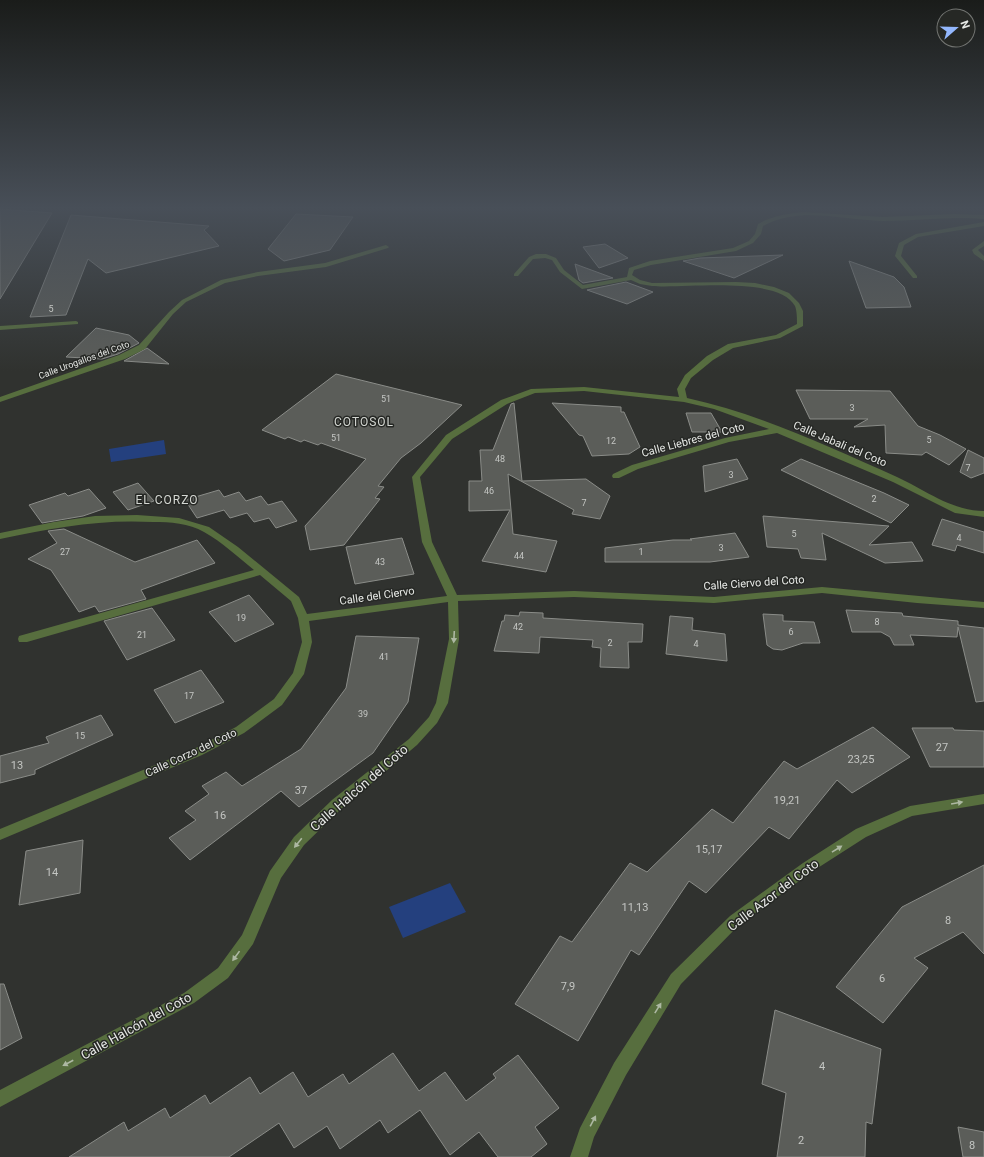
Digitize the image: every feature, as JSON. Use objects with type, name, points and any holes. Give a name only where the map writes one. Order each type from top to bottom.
[{"type":"street","name":"Calle Urogallos del Coto","points":[[0,400],[122,357],[142,347],[171,313],[184,301],[223,281],[258,274],[302,269],[330,263]]},
{"type":"street","points":[[516,275],[527,263]]},
{"type":"street","points":[[557,263],[562,271],[582,286],[632,278]]},
{"type":"street","points":[[650,263],[631,268],[630,276],[635,281],[652,285],[750,285],[774,288],[789,296],[798,306],[800,325],[778,336],[731,346],[710,358],[688,377],[681,390],[684,400]]},
{"type":"street","points":[[904,263],[915,276]]},
{"type":"street","points":[[0,328],[76,323]]},
{"type":"street","name":"Calle Jabali del Coto","points":[[454,598],[427,542],[416,477],[449,437],[504,402],[534,391],[584,389],[684,400],[716,407],[777,430],[896,480],[958,511],[984,514]]},
{"type":"street","name":"Calle Liebres del Coto","points":[[616,476],[635,467],[713,444],[777,430]]},
{"type":"street","name":"Calle Corzo del Coto","points":[[0,536],[54,525],[95,519],[137,518],[176,520],[206,529],[235,548],[295,599],[303,618],[307,642],[298,674],[278,702],[240,730],[198,752],[0,835]]},
{"type":"street","points":[[23,639],[263,571]]},
{"type":"street","name":"Calle Ciervo del Coto","points":[[454,598],[574,594],[714,600],[822,590],[984,605]]},
{"type":"street","name":"Calle del Ciervo","points":[[303,618],[454,598]]},
{"type":"street","name":"Calle Halcón del Coto","points":[[0,1099],[189,998],[223,973],[248,939],[275,875],[299,841],[337,804],[413,742],[433,720],[442,703],[454,639],[454,598]]},
{"type":"street","name":"Calle Azor del Coto","points":[[579,1157],[586,1134],[620,1069],[676,979],[735,920],[808,867],[861,833],[910,811],[984,799]]},
{"type":"water","points":[[164,440],[166,454],[111,462],[109,449]]},
{"type":"water","points":[[450,883],[466,912],[403,938],[389,907]]},
{"type":"building","points":[[0,263],[22,263],[0,299]]},
{"type":"building","points":[[52,263],[86,263],[66,315],[30,317]]},
{"type":"building","points":[[93,263],[148,263],[106,273]]},
{"type":"building","points":[[595,263],[614,263],[599,268]]},
{"type":"building","points":[[689,263],[766,263],[734,278]]},
{"type":"building","points":[[850,263],[855,263],[894,277],[904,287],[911,307],[866,308]]},
{"type":"building","points":[[575,264],[613,278],[583,283],[579,280]]},
{"type":"building","points":[[626,282],[653,292],[627,304],[587,290]]},
{"type":"building","points":[[96,328],[129,335],[139,343],[118,354],[102,359],[66,357]]},
{"type":"building","points":[[147,348],[169,364],[124,361]]},
{"type":"building","points":[[336,374],[462,405],[421,443],[401,458],[378,486],[384,487],[375,498],[380,499],[344,545],[310,550],[305,526],[366,459],[321,443],[318,445],[304,440],[301,442],[288,437],[285,439],[262,430]]},
{"type":"building","points":[[796,390],[890,391],[918,426],[940,435],[966,449],[949,465],[926,452],[922,455],[886,453],[885,425],[854,427],[868,419],[810,419]]},
{"type":"building","points":[[514,403],[522,481],[586,479],[610,496],[600,519],[572,514],[574,510],[508,474],[513,534],[557,541],[546,572],[482,561],[510,510],[469,511],[469,481],[482,481],[480,450],[493,450],[511,404]]},
{"type":"building","points":[[552,403],[621,407],[621,412],[624,412],[640,447],[629,454],[592,456],[583,436],[579,435]]},
{"type":"building","points":[[686,413],[711,413],[722,432],[692,432]]},
{"type":"building","points":[[968,450],[984,458],[984,473],[971,478],[960,472]]},
{"type":"building","points":[[737,459],[748,479],[705,492],[703,466]]},
{"type":"building","points":[[801,459],[884,493],[909,505],[891,523],[781,470]]},
{"type":"building","points":[[138,483],[154,501],[128,510],[113,492]]},
{"type":"building","points":[[89,489],[106,508],[83,516],[42,523],[29,505],[65,493],[68,496]]},
{"type":"building","points":[[219,490],[224,497],[239,492],[246,501],[261,496],[268,505],[282,501],[297,521],[276,528],[269,518],[254,522],[247,513],[230,518],[224,510],[197,518],[185,500]]},
{"type":"building","points":[[763,516],[889,526],[869,545],[912,542],[923,561],[885,563],[822,533],[826,560],[801,558],[798,549],[767,547]]},
{"type":"building","points":[[942,519],[984,532],[984,553],[957,545],[955,551],[932,545]]},
{"type":"building","points":[[64,529],[135,562],[197,540],[215,563],[141,590],[146,599],[99,612],[95,606],[79,612],[51,570],[28,559],[57,543],[48,531]]},
{"type":"building","points":[[735,533],[749,557],[710,562],[605,562],[605,548],[673,540],[692,540],[690,539]]},
{"type":"building","points":[[402,538],[414,574],[355,584],[346,547]]},
{"type":"building","points":[[249,595],[274,624],[235,642],[209,612]]},
{"type":"building","points":[[152,608],[175,640],[127,660],[104,621]]},
{"type":"building","points":[[846,610],[902,613],[903,616],[958,621],[958,625],[984,628],[984,701],[976,702],[958,627],[957,637],[910,635],[914,645],[894,645],[890,637],[881,632],[852,632]]},
{"type":"building","points":[[520,612],[543,613],[543,618],[643,624],[642,642],[628,642],[629,668],[600,667],[601,648],[592,647],[593,640],[540,637],[539,653],[494,651],[505,615],[519,616]]},
{"type":"building","points":[[763,614],[783,615],[783,621],[814,622],[820,643],[803,643],[782,650],[773,649],[767,645]]},
{"type":"building","points":[[670,616],[693,618],[692,630],[725,634],[727,661],[666,654]]},
{"type":"building","points":[[356,636],[419,638],[408,702],[373,753],[299,807],[281,791],[190,860],[169,838],[196,820],[185,811],[209,794],[202,786],[226,772],[242,786],[301,749],[346,688]]},
{"type":"building","points":[[201,670],[224,702],[175,723],[154,690]]},
{"type":"building","points":[[101,715],[113,735],[35,770],[35,774],[0,783],[0,756],[49,743],[46,737]]},
{"type":"building","points":[[873,727],[910,757],[852,793],[837,780],[789,839],[769,827],[706,893],[689,881],[639,955],[631,950],[578,1041],[515,1004],[560,936],[572,942],[630,863],[647,872],[712,809],[733,823],[784,761],[797,769]]},
{"type":"building","points":[[912,728],[953,728],[954,730],[984,731],[984,767],[930,767]]},
{"type":"building","points":[[83,840],[80,893],[19,905],[26,851]]},
{"type":"building","points":[[984,865],[984,954],[963,932],[914,958],[928,968],[883,1023],[836,987],[902,907]]},
{"type":"building","points":[[0,984],[4,984],[22,1038],[0,1050]]},
{"type":"building","points":[[775,1010],[881,1049],[872,1124],[866,1122],[865,1157],[777,1157],[786,1093],[762,1084]]},
{"type":"building","points":[[393,1053],[419,1091],[445,1072],[466,1101],[496,1078],[493,1074],[518,1055],[559,1108],[535,1127],[547,1144],[531,1157],[498,1157],[479,1132],[450,1155],[420,1110],[388,1133],[380,1120],[340,1149],[327,1126],[294,1148],[279,1123],[229,1157],[69,1157],[124,1122],[128,1131],[165,1108],[170,1118],[205,1095],[210,1104],[250,1077],[260,1094],[293,1072],[308,1097],[343,1074],[349,1084]]},
{"type":"building","points":[[958,1127],[984,1132],[984,1157],[963,1157]]},
{"type":"district","name":"COTOSOL","points":[[364,422]]},
{"type":"district","name":"EL CORZO","points":[[167,500]]}]
